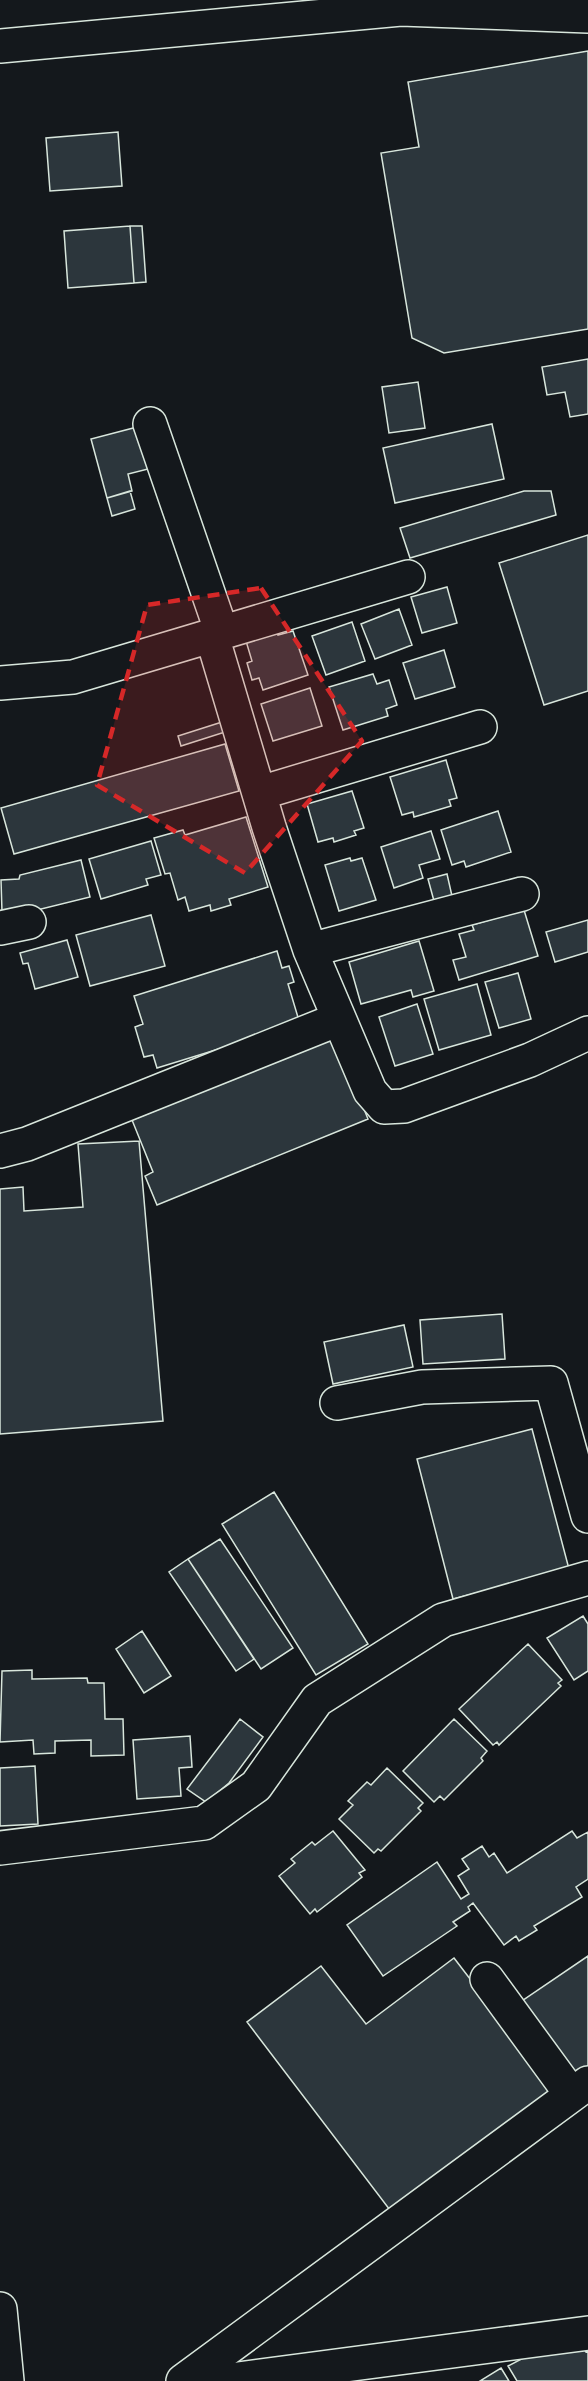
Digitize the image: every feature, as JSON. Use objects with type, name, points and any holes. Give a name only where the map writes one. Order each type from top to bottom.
[{"type":"street","points":[[0,46],[401,9],[588,16]]},
{"type":"street","points":[[150,424],[217,634],[269,827],[310,950],[370,1091],[384,1107],[404,1106],[530,1060],[588,1033]]},
{"type":"street","points":[[0,683],[73,677],[408,577]]},
{"type":"street","points":[[260,793],[480,727]]},
{"type":"street","points":[[310,950],[522,894]]},
{"type":"street","points":[[0,1151],[27,1144],[339,1019]]},
{"type":"street","points":[[337,1403],[422,1387],[551,1383],[588,1516]]},
{"type":"street","points":[[0,1848],[204,1823],[256,1786],[318,1701],[443,1620],[588,1578]]},
{"type":"street","points":[[183,2381],[580,2088],[487,1979]]},
{"type":"street","points":[[0,2309],[6,2381]]},
{"type":"street","points":[[223,2381],[588,2333]]},
{"type":"highlighted area","points":[[261,588],[362,741],[245,873],[97,785],[147,605]]},
{"type":"building","points":[[588,51],[588,329],[444,353],[412,338],[381,153],[419,147],[408,82]]},
{"type":"building","points":[[118,132],[122,186],[50,191],[46,138]]},
{"type":"building","points":[[130,226],[134,283],[68,288],[64,231]]},
{"type":"building","points":[[130,226],[142,226],[146,282],[134,283]]},
{"type":"building","points":[[588,359],[588,414],[570,417],[565,392],[547,395],[542,367]]},
{"type":"building","points":[[418,382],[425,428],[389,433],[382,387]]},
{"type":"building","points":[[492,424],[504,479],[395,503],[383,448]]},
{"type":"building","points":[[141,426],[152,468],[128,474],[132,491],[107,498],[91,439]]},
{"type":"building","points":[[130,491],[135,509],[112,516],[107,498]]},
{"type":"building","points":[[524,491],[551,491],[556,515],[410,558],[400,528]]},
{"type":"building","points":[[588,535],[588,691],[544,705],[499,563]]},
{"type":"building","points":[[447,587],[457,623],[422,633],[411,597]]},
{"type":"building","points":[[399,609],[412,645],[375,659],[361,624]]},
{"type":"building","points":[[352,622],[365,661],[326,675],[312,636]]},
{"type":"building","points":[[277,631],[278,635],[293,631],[308,675],[263,690],[259,678],[252,680],[247,663],[252,661],[246,641]]},
{"type":"building","points":[[444,650],[455,687],[415,699],[403,663]]},
{"type":"building","points":[[373,674],[377,684],[389,680],[397,705],[386,709],[388,716],[343,730],[329,687]]},
{"type":"building","points":[[310,688],[322,726],[273,741],[261,704]]},
{"type":"building","points":[[222,722],[225,732],[181,746],[178,736]]},
{"type":"building","points":[[225,744],[239,791],[14,854],[1,808]]},
{"type":"building","points":[[446,760],[457,798],[449,800],[451,806],[414,817],[413,812],[402,815],[390,777]]},
{"type":"building","points":[[352,791],[364,828],[354,831],[356,835],[334,842],[333,838],[318,842],[307,804]]},
{"type":"building","points":[[498,811],[511,852],[466,867],[464,861],[452,865],[441,830]]},
{"type":"building","points":[[246,817],[268,887],[229,899],[231,905],[211,911],[210,905],[189,911],[185,897],[178,900],[170,873],[165,874],[154,838],[183,830],[185,835]]},
{"type":"building","points":[[431,831],[440,859],[419,865],[423,878],[394,888],[381,847]]},
{"type":"building","points":[[151,841],[161,875],[146,879],[148,885],[101,899],[89,859]]},
{"type":"building","points":[[350,858],[351,861],[362,858],[376,900],[339,911],[325,865]]},
{"type":"building","points":[[81,860],[90,897],[29,912],[2,912],[1,880],[19,879],[20,875]]},
{"type":"building","points":[[447,874],[452,896],[434,901],[428,879]]},
{"type":"building","points":[[524,910],[538,956],[459,980],[453,960],[466,957],[459,934],[474,930],[472,925]]},
{"type":"building","points":[[151,915],[165,966],[90,986],[76,935]]},
{"type":"building","points":[[588,920],[588,952],[555,962],[546,932]]},
{"type":"building","points":[[67,940],[78,977],[35,989],[28,963],[23,964],[20,953]]},
{"type":"building","points":[[419,941],[434,991],[413,997],[411,990],[361,1004],[349,962]]},
{"type":"building","points":[[277,951],[282,968],[289,966],[294,982],[288,984],[300,1024],[157,1068],[153,1055],[144,1057],[135,1027],[143,1024],[134,996]]},
{"type":"building","points":[[518,973],[531,1019],[499,1028],[485,982]]},
{"type":"building","points":[[477,984],[491,1035],[439,1050],[424,999]]},
{"type":"building","points":[[417,1004],[433,1054],[395,1066],[379,1017]]},
{"type":"building","points":[[335,1037],[368,1119],[157,1205],[145,1176],[153,1172],[132,1120]]},
{"type":"building","points":[[139,1141],[163,1421],[0,1434],[0,1189],[23,1187],[24,1211],[83,1207],[78,1144]]},
{"type":"building","points":[[502,1314],[505,1359],[423,1364],[420,1320]]},
{"type":"building","points":[[404,1325],[413,1367],[333,1384],[324,1342]]},
{"type":"building","points":[[532,1429],[569,1569],[453,1599],[417,1459]]},
{"type":"building","points":[[274,1492],[368,1644],[316,1675],[222,1524]]},
{"type":"building","points":[[220,1539],[293,1648],[261,1669],[188,1559]]},
{"type":"building","points":[[188,1559],[254,1659],[236,1671],[169,1572]]},
{"type":"building","points":[[583,1616],[588,1624],[588,1671],[574,1680],[547,1638]]},
{"type":"building","points":[[142,1631],[171,1676],[144,1693],[116,1649]]},
{"type":"building","points":[[528,1644],[562,1680],[558,1683],[561,1686],[499,1745],[497,1742],[493,1745],[459,1709]]},
{"type":"building","points":[[32,1670],[32,1679],[87,1678],[88,1683],[104,1683],[105,1719],[123,1719],[124,1755],[91,1756],[91,1740],[55,1741],[55,1753],[34,1754],[33,1740],[0,1742],[2,1671]]},
{"type":"building","points":[[240,1719],[263,1737],[229,1783],[206,1802],[187,1789]]},
{"type":"building","points":[[454,1719],[487,1751],[481,1758],[483,1761],[444,1800],[440,1796],[434,1802],[403,1771]]},
{"type":"building","points":[[190,1736],[192,1767],[179,1768],[181,1796],[137,1799],[133,1740]]},
{"type":"building","points":[[35,1766],[38,1824],[0,1826],[0,1768]]},
{"type":"building","points":[[387,1768],[423,1803],[418,1808],[421,1811],[381,1851],[378,1849],[374,1853],[339,1819],[353,1805],[348,1801],[367,1782],[371,1785]]},
{"type":"building","points":[[333,1831],[365,1870],[359,1873],[362,1877],[317,1912],[315,1909],[310,1914],[279,1876],[295,1863],[291,1859],[312,1842],[315,1845]]},
{"type":"building","points":[[572,1831],[577,1838],[588,1832],[588,1879],[576,1887],[582,1897],[534,1926],[537,1930],[519,1941],[516,1936],[504,1945],[473,1903],[468,1907],[470,1911],[453,1922],[457,1926],[383,1976],[347,1925],[437,1862],[461,1899],[469,1894],[458,1876],[469,1869],[462,1859],[482,1846],[489,1857],[494,1853],[507,1873]]},
{"type":"building","points":[[588,1956],[588,2077],[572,2088],[516,2005]]},
{"type":"building","points":[[454,1958],[559,2095],[396,2218],[247,2022],[321,1966],[366,2024]]},
{"type":"building","points":[[583,2348],[586,2352],[588,2351],[588,2381],[517,2381],[508,2366],[527,2356]]},
{"type":"building","points":[[501,2368],[509,2381],[480,2381]]}]
